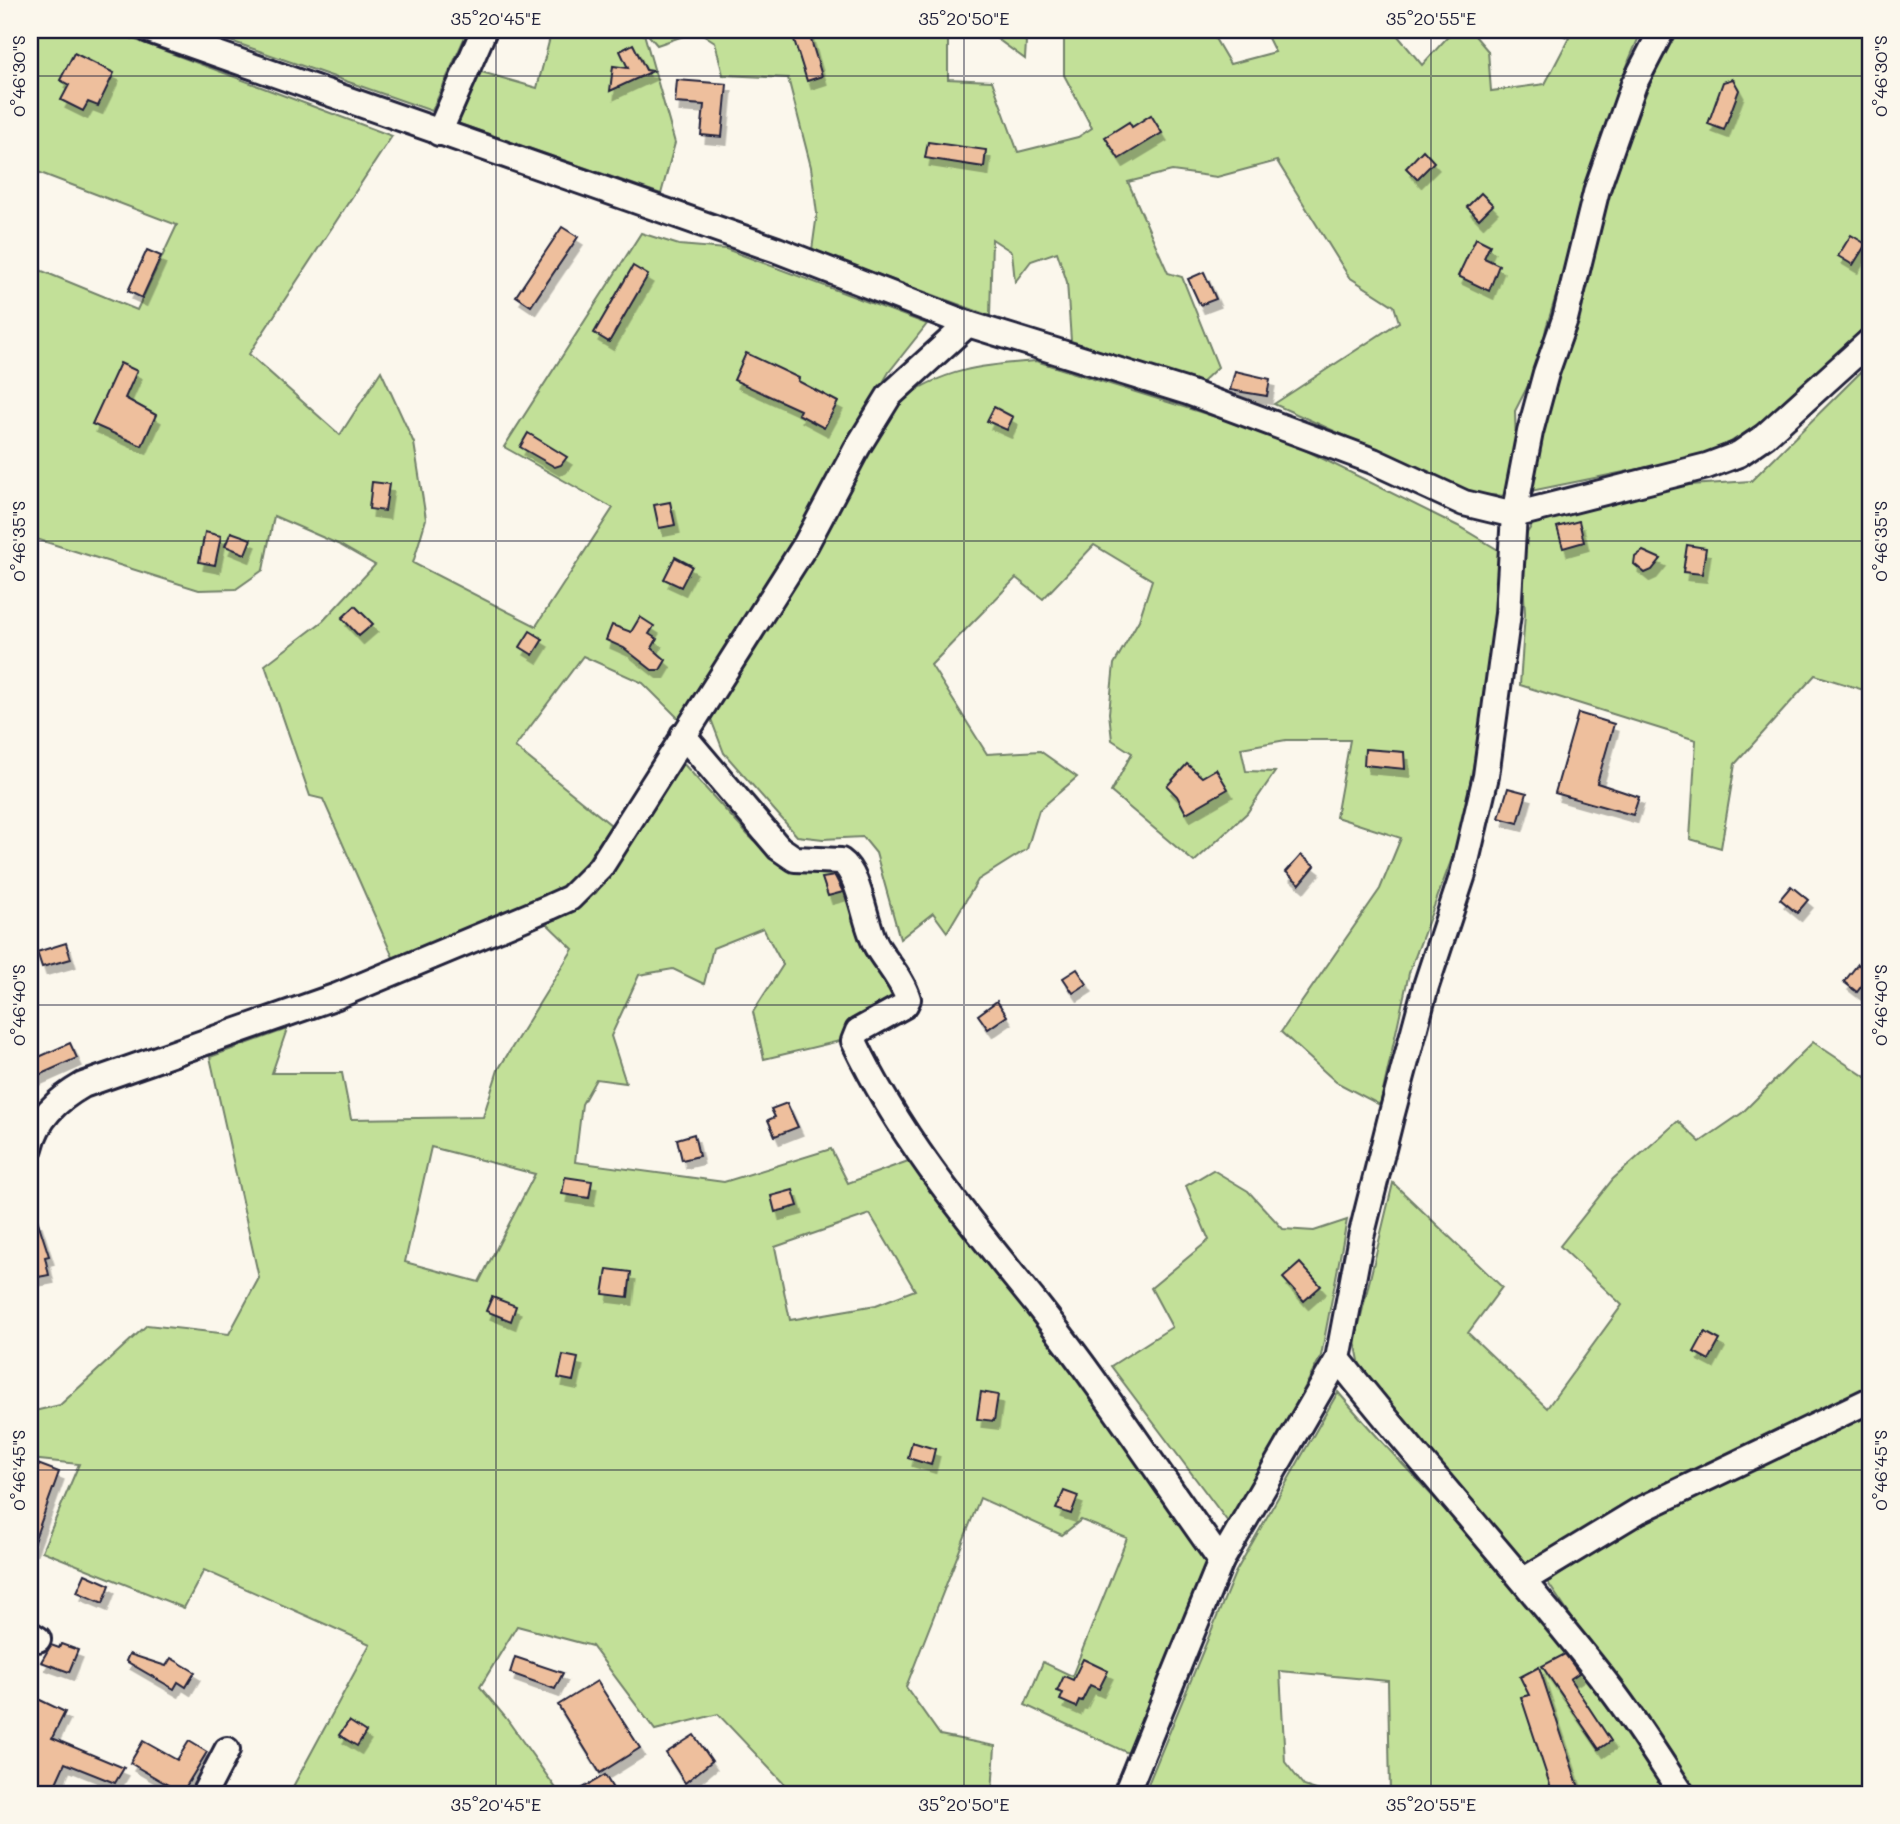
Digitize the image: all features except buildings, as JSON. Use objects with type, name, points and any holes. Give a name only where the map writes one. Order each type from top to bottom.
[{"type":"street","points":[[149,30],[777,250],[968,324],[1188,392],[1373,461],[1464,503],[1514,515],[1707,466],[1739,454],[1765,436],[1870,341]]},
{"type":"street","points":[[439,133],[484,30]]},
{"type":"street","points":[[1126,1794],[1221,1561],[1338,1359],[1361,1237],[1397,1094],[1426,986],[1463,874],[1486,776],[1508,614],[1514,515],[1530,432],[1565,319],[1597,189],[1634,83],[1662,30]]},
{"type":"street","points":[[30,1148],[33,1134],[47,1112],[83,1085],[337,996],[570,898],[600,868],[806,544],[857,448],[889,396],[968,324]]},
{"type":"street","points":[[683,735],[779,848],[795,859],[841,861],[850,871],[876,945],[905,988],[908,999],[905,1005],[858,1031],[854,1041],[865,1066],[948,1194],[1038,1306],[1221,1561]]},
{"type":"street","points":[[1338,1359],[1524,1580],[1613,1691],[1682,1794]]},
{"type":"street","points":[[1524,1580],[1638,1511],[1870,1400]]},
{"type":"street","points":[[204,1794],[227,1750]]},
{"type":"green space","points":[[37,30],[109,30],[392,136],[249,354],[340,435],[381,371],[414,443],[426,519],[413,563],[536,626],[613,508],[504,447],[641,233],[679,245],[726,249],[927,324],[889,372],[788,547],[679,719],[643,683],[583,656],[515,747],[611,825],[580,872],[556,895],[396,964],[323,799],[310,796],[265,665],[323,621],[375,565],[340,545],[274,516],[263,570],[236,589],[199,590],[30,537],[30,266],[137,310],[177,225],[30,169],[30,102]]},
{"type":"green space","points":[[199,30],[468,30],[432,111]]},
{"type":"green space","points":[[552,30],[643,30],[675,143],[661,194],[457,123],[478,71],[537,88]]},
{"type":"green space","points":[[644,30],[948,30],[948,79],[992,81],[1018,152],[1078,137],[1092,128],[1064,75],[1064,35],[1072,30],[1210,30],[1230,64],[1275,52],[1264,30],[1393,30],[1422,65],[1454,30],[1470,30],[1488,51],[1491,91],[1545,84],[1569,38],[1552,30],[1642,30],[1629,60],[1546,328],[1541,360],[1515,411],[1516,447],[1506,496],[1475,494],[1274,404],[1399,322],[1394,306],[1349,277],[1277,161],[1217,177],[1172,171],[1128,182],[1168,273],[1182,277],[1218,367],[1199,385],[1071,341],[1067,282],[1057,252],[1031,261],[1015,282],[1012,252],[992,239],[990,316],[812,250],[817,214],[811,167],[788,78],[723,75],[715,42],[698,31],[657,45]]},
{"type":"green space","points":[[990,30],[1015,30],[1026,42],[1025,59],[992,35]]},
{"type":"green space","points":[[1674,30],[1870,30],[1870,322],[1769,417],[1712,454],[1531,491],[1547,402],[1579,323],[1601,221],[1636,116]]},
{"type":"green space","points":[[1036,361],[1277,436],[1458,526],[1500,551],[1489,681],[1460,837],[1409,973],[1380,1105],[1336,1082],[1281,1032],[1380,889],[1401,838],[1336,817],[1350,740],[1286,740],[1241,748],[1246,771],[1275,772],[1247,813],[1194,862],[1111,792],[1132,753],[1112,740],[1109,713],[1114,664],[1139,620],[1152,580],[1094,545],[1043,599],[1016,578],[931,665],[987,754],[1040,751],[1077,777],[1039,810],[1027,849],[978,880],[947,932],[933,913],[900,939],[876,853],[863,837],[823,839],[797,836],[724,753],[711,719],[898,402],[931,382],[963,371],[998,364]]},
{"type":"green space","points":[[1870,363],[1870,692],[1815,675],[1735,764],[1721,848],[1690,839],[1696,740],[1520,685],[1525,613],[1521,542],[1533,524],[1675,486],[1751,481]]},
{"type":"green space","points":[[681,761],[748,835],[781,866],[838,874],[867,956],[899,997],[849,1022],[840,1041],[764,1059],[753,1012],[783,965],[763,928],[713,948],[704,984],[673,969],[639,975],[611,1036],[626,1083],[596,1079],[582,1104],[575,1162],[724,1182],[831,1149],[848,1183],[911,1160],[1032,1310],[1214,1563],[1132,1755],[1025,1705],[1043,1662],[1072,1676],[1127,1538],[1081,1520],[1062,1535],[980,1498],[906,1687],[940,1735],[995,1746],[992,1794],[781,1794],[787,1787],[718,1714],[655,1730],[592,1646],[517,1626],[480,1687],[506,1718],[560,1794],[289,1794],[370,1644],[204,1570],[184,1608],[42,1551],[79,1464],[30,1459],[30,1412],[60,1405],[147,1325],[229,1334],[259,1278],[210,1057],[287,1029],[272,1073],[342,1073],[351,1119],[483,1117],[498,1070],[573,949],[546,923],[596,893]],"holes":[[[431,1147],[535,1174],[479,1282],[405,1262]],[[870,1214],[915,1290],[876,1305],[790,1320],[775,1247]]]},
{"type":"green space","points":[[1813,1042],[1870,1080],[1870,1391],[1523,1568],[1360,1366],[1355,1341],[1393,1183],[1502,1287],[1468,1333],[1547,1408],[1622,1305],[1560,1246],[1613,1179],[1678,1121],[1700,1142],[1742,1113]]},
{"type":"green space","points":[[1213,1170],[1248,1191],[1283,1229],[1314,1231],[1347,1220],[1321,1356],[1284,1428],[1228,1522],[1111,1366],[1172,1327],[1151,1288],[1209,1240],[1186,1186]]},
{"type":"green space","points":[[1338,1392],[1549,1622],[1601,1690],[1668,1794],[1390,1794],[1388,1681],[1280,1671],[1285,1762],[1304,1786],[1328,1794],[1144,1794],[1235,1573]]},
{"type":"green space","points":[[1870,1409],[1870,1794],[1692,1794],[1548,1583],[1638,1521]]}]
